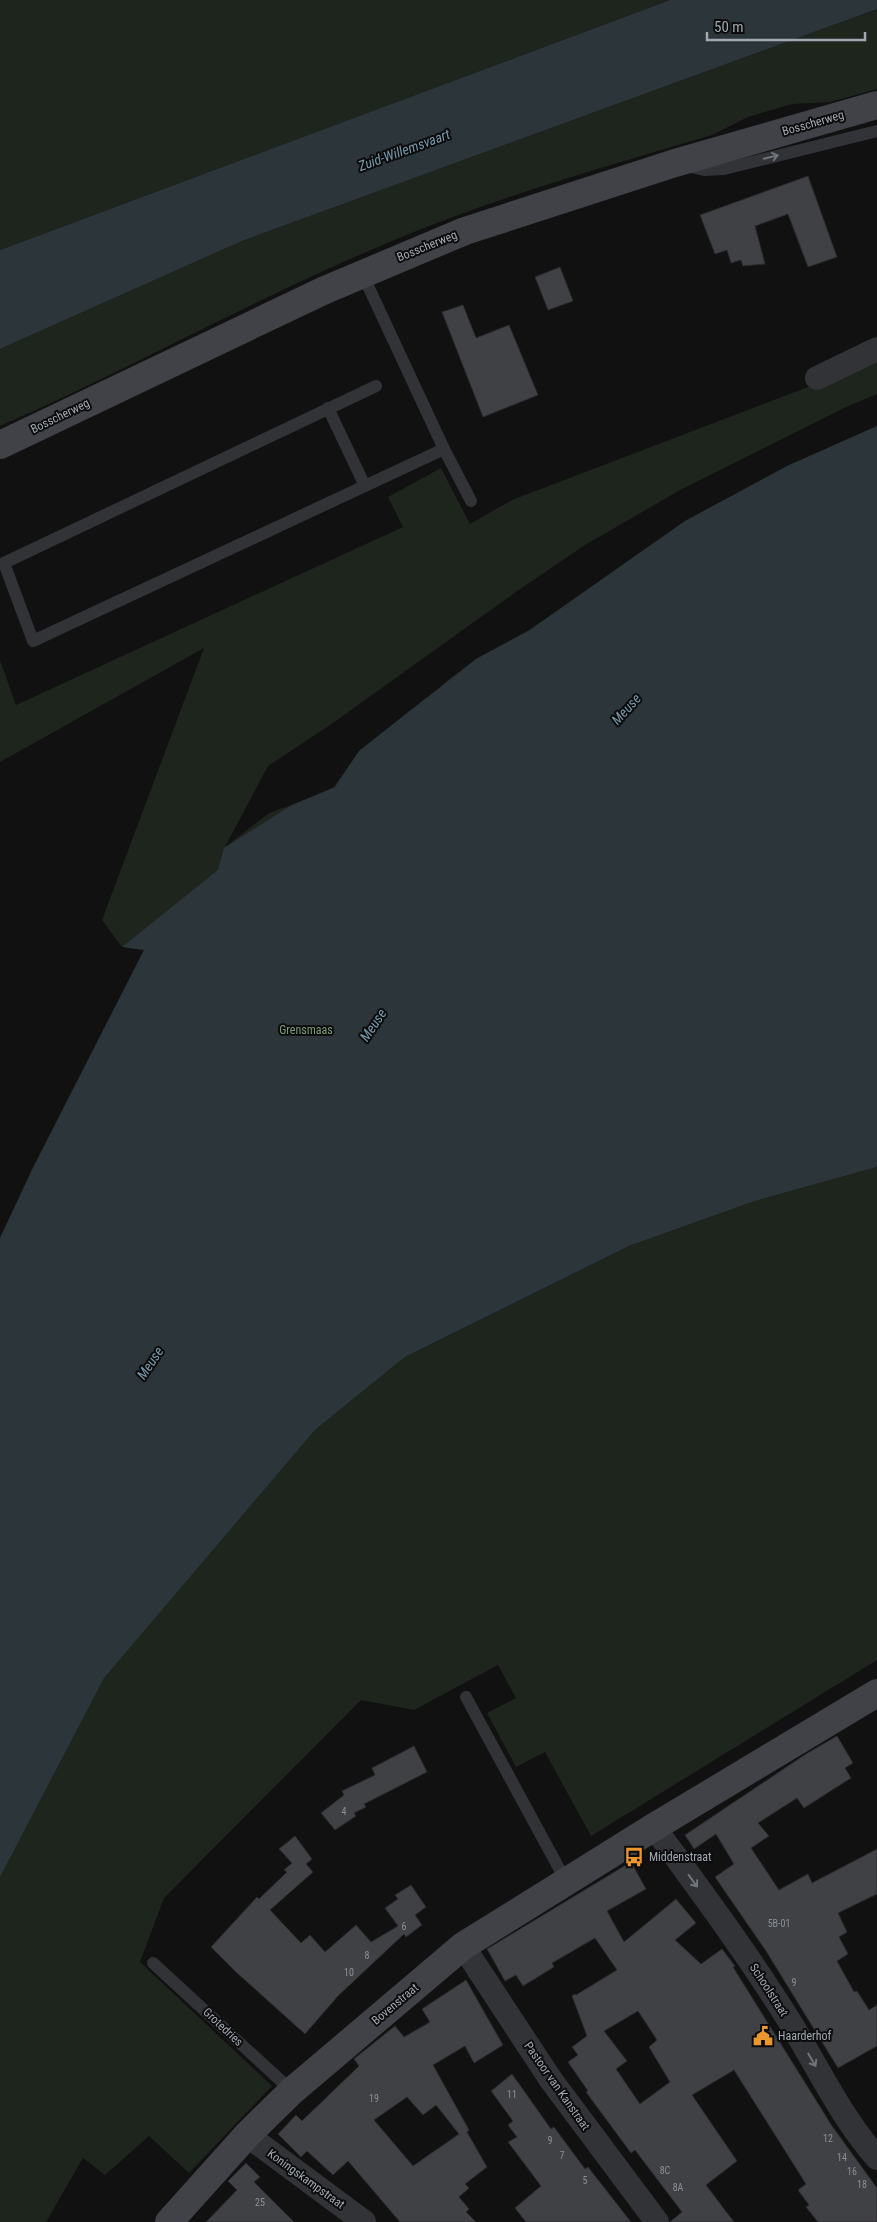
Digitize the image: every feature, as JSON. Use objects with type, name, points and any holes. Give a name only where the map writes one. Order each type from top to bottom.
[{"type":"street","name":"Bosscherweg","points":[[0,445],[362,273],[465,231],[675,164],[877,105]]},
{"type":"street","points":[[817,378],[877,349]]},
{"type":"street","points":[[654,1827],[877,1693]]},
{"type":"street","name":"Bovenstraat","points":[[169,2222],[247,2135],[292,2091],[463,1946],[567,1883],[654,1827]]},
{"type":"street","name":"Schoolstraat","points":[[654,1827],[749,1959],[786,2015],[825,2083],[877,2158]]},
{"type":"street","name":"Pastoor van Kanstraat","points":[[463,1946],[551,2080],[657,2222]]},
{"type":"street","name":"Koningskampstraat","points":[[247,2135],[364,2222]]},
{"type":"lane","points":[[675,164],[704,170],[724,169],[877,131]]},
{"type":"lane","points":[[362,273],[444,449],[472,502]]},
{"type":"lane","points":[[376,386],[4,563],[33,641],[444,449]]},
{"type":"lane","points":[[328,408],[365,486]]},
{"type":"lane","points":[[466,1697],[567,1883]]},
{"type":"lane","name":"Grotedries","points":[[154,1963],[292,2091]]},
{"type":"green space","points":[[0,0],[670,0],[0,250]]},
{"type":"green space","points":[[877,9],[877,89],[830,102],[792,104],[748,117],[712,135],[551,183],[431,225],[342,262],[50,404],[0,426],[0,349],[242,241]]},
{"type":"green space","points":[[877,358],[877,394],[844,408],[682,489],[585,545],[330,725],[268,766],[225,847],[269,813],[326,792],[334,787],[359,751],[427,697],[430,700],[445,688],[443,684],[476,659],[529,630],[685,521],[787,466],[877,426],[877,725],[105,1675],[315,1430],[405,1357],[629,1246],[755,1201],[877,1167],[877,1660],[591,1836],[545,1752],[516,1767],[487,1713],[516,1698],[498,1665],[414,1710],[361,1700],[164,1898],[140,1962],[272,2086],[189,2173],[149,2136],[105,2175],[83,2158],[46,2222],[0,2222],[0,1238],[34,1165],[144,950],[122,947],[102,920],[204,648],[0,762],[0,660],[16,705],[403,527],[388,497],[441,468],[470,524],[512,500],[834,377]]},
{"type":"water","name":"Zuid-Willemsvaart","points":[[670,0],[877,0],[877,9],[242,241],[0,349],[0,250]]},
{"type":"water","name":"Grensmaas","points":[[877,426],[877,1167],[755,1201],[629,1246],[405,1357],[315,1430],[104,1678],[0,1877],[0,1238],[32,1170],[144,950],[122,947],[218,870],[224,848],[292,805],[335,787],[359,751],[476,659],[530,630],[685,521],[787,466]]},
{"type":"building","points":[[808,176],[837,257],[808,267],[788,214],[755,226],[765,264],[743,266],[741,260],[731,263],[727,250],[715,254],[700,215]]},
{"type":"building","points":[[560,267],[573,301],[548,310],[535,277]]},
{"type":"building","points":[[463,305],[476,338],[509,325],[538,395],[483,417],[442,312]]},
{"type":"building","points":[[837,1736],[853,1763],[845,1768],[851,1778],[804,1808],[797,1798],[758,1823],[769,1836],[751,1848],[779,1890],[808,1874],[812,1883],[877,1849],[877,1894],[838,1913],[847,1932],[839,1937],[848,1954],[837,1961],[854,1992],[857,1991],[869,2010],[877,2005],[877,2046],[838,2068],[766,1951],[715,1877],[734,1864],[716,1834],[694,1849],[685,1835],[806,1754]]},
{"type":"building","points":[[414,1746],[427,1772],[364,1804],[366,1807],[354,1813],[356,1816],[335,1830],[321,1813],[344,1795],[342,1791],[375,1775],[372,1768]]},
{"type":"building","points":[[295,1836],[312,1859],[306,1864],[313,1872],[270,1910],[301,1943],[310,1935],[325,1952],[356,1925],[371,1942],[398,1926],[385,1908],[398,1899],[395,1895],[411,1885],[426,1907],[415,1915],[422,1925],[406,1937],[404,1934],[338,1996],[305,2034],[211,1947],[257,1897],[259,1899],[287,1872],[284,1870],[292,1863],[279,1849]]},
{"type":"building","points":[[631,1862],[646,1889],[607,1911],[624,1942],[676,1899],[696,1923],[675,1940],[701,1964],[722,1949],[735,1966],[733,1967],[832,2126],[877,2188],[877,2222],[818,2222],[806,2207],[809,2205],[798,2190],[806,2184],[734,2070],[692,2095],[737,2161],[706,2185],[734,2222],[670,2222],[682,2212],[635,2150],[631,2153],[586,2092],[588,2091],[568,2062],[578,2055],[572,2047],[587,2036],[572,1996],[617,1970],[595,1938],[552,1963],[554,1967],[523,1986],[516,1975],[505,1981],[487,1949]],"holes":[[[638,2011],[657,2040],[649,2047],[670,2082],[640,2104],[616,2069],[627,2061],[604,2031]]]},
{"type":"building","points":[[466,1980],[503,2045],[474,2063],[465,2046],[433,2065],[487,2167],[465,2184],[469,2188],[459,2197],[469,2209],[466,2212],[476,2222],[400,2222],[348,2161],[333,2175],[307,2151],[301,2157],[278,2134],[296,2115],[302,2121],[359,2066],[354,2059],[395,2026],[404,2037],[430,2022],[422,2009]],"holes":[[[407,2097],[423,2115],[436,2105],[459,2134],[413,2166],[374,2120]]]},
{"type":"building","points":[[512,2074],[551,2129],[554,2127],[585,2169],[588,2167],[631,2222],[526,2222],[515,2208],[541,2186],[508,2142],[517,2137],[508,2125],[513,2121],[491,2091]]},
{"type":"building","points":[[246,2163],[260,2177],[254,2182],[294,2222],[206,2222],[237,2190],[228,2181]]},
{"type":"place","name":"Middenstraat","points":[[634,1857]]},
{"type":"place","name":"Haarderhof","points":[[763,2036]]},
{"type":"water label","name":"Meuse","points":[[626,709]]},
{"type":"water label","name":"Meuse","points":[[373,1025]]},
{"type":"water label","name":"Meuse","points":[[150,1363]]}]
